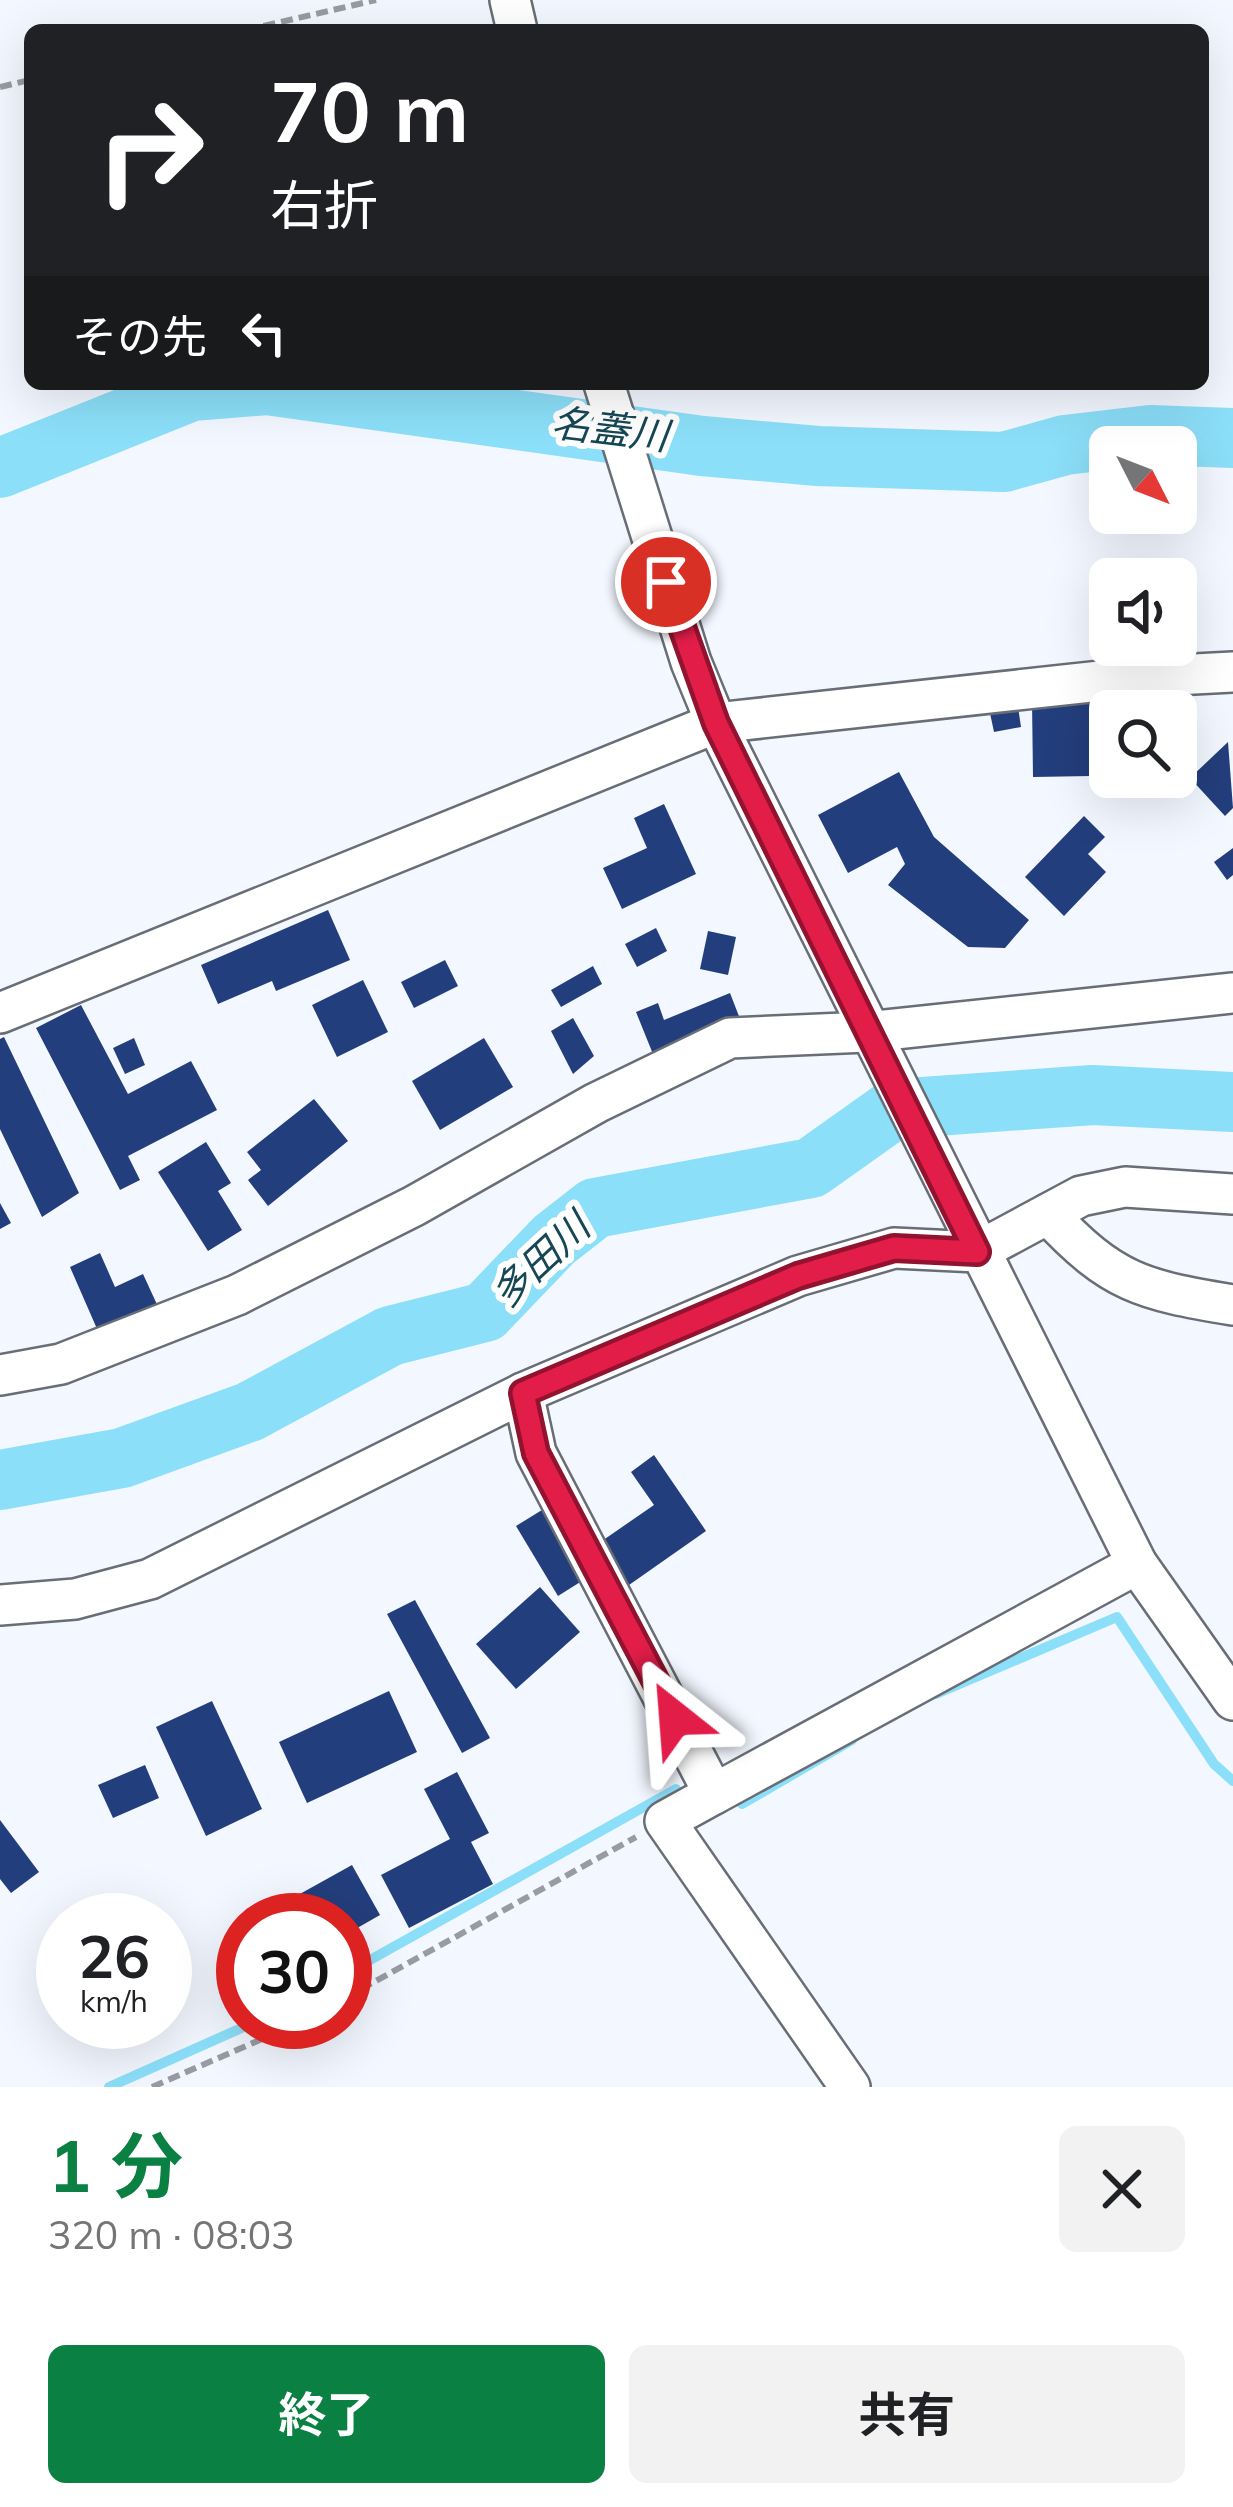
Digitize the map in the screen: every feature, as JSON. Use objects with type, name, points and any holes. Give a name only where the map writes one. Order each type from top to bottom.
[{"type":"street","points":[[606,390],[716,723],[1137,1564],[1233,1700]]},
{"type":"street","points":[[0,1013],[716,723],[1137,677],[1233,672]]},
{"type":"street","points":[[0,1375],[61,1364],[237,1295],[415,1206],[596,1103],[730,1038],[873,1042],[1233,993]]},
{"type":"street","points":[[0,1605],[75,1599],[150,1580],[523,1393],[798,1276],[894,1248],[970,1238],[1048,1214],[1081,1196],[1125,1187],[1233,1194]]},
{"type":"street","points":[[1048,1214],[1091,1261],[1119,1278],[1173,1295],[1233,1305]]},
{"type":"street","points":[[523,1393],[536,1453],[714,1794]]},
{"type":"street","points":[[850,2087],[665,1821],[1137,1564]]},
{"type":"path","points":[[272,24],[376,0]]},
{"type":"path","points":[[372,1983],[665,1821]]},
{"type":"path","points":[[152,2087],[239,2049]]},
{"type":"building","points":[[1089,699],[1089,776],[1033,777],[1032,701]]},
{"type":"building","points":[[1018,707],[1021,727],[994,732],[990,713]]},
{"type":"building","points":[[1228,742],[1233,808],[1225,816],[1197,786],[1197,771]]},
{"type":"building","points":[[899,772],[934,837],[1029,920],[1005,948],[968,947],[888,885],[905,864],[897,847],[848,873],[818,815]]},
{"type":"building","points":[[664,804],[696,874],[622,909],[603,868],[647,848],[634,818]]},
{"type":"building","points":[[1084,816],[1105,837],[1088,854],[1106,872],[1064,916],[1025,877]]},
{"type":"building","points":[[1233,848],[1233,875],[1227,880],[1214,862]]},
{"type":"building","points":[[328,910],[350,960],[276,991],[272,981],[218,1004],[201,965]]},
{"type":"building","points":[[656,928],[667,951],[637,967],[625,944]]},
{"type":"building","points":[[708,931],[736,937],[728,975],[700,969]]},
{"type":"building","points":[[445,960],[458,986],[414,1008],[401,982]]},
{"type":"building","points":[[593,966],[602,984],[561,1007],[551,990]]},
{"type":"building","points":[[363,980],[388,1032],[337,1057],[312,1005]]},
{"type":"building","points":[[730,993],[742,1024],[655,1059],[636,1012],[658,1003],[664,1020]]},
{"type":"building","points":[[81,1005],[128,1094],[191,1061],[217,1110],[128,1156],[140,1180],[120,1190],[36,1028]]},
{"type":"building","points":[[573,1018],[594,1056],[573,1074],[551,1031]]},
{"type":"building","points":[[4,1037],[79,1193],[42,1217],[0,1129],[0,1039]]},
{"type":"building","points":[[134,1038],[145,1065],[125,1074],[113,1048]]},
{"type":"building","points":[[484,1038],[513,1087],[440,1130],[412,1081]]},
{"type":"building","points":[[314,1099],[348,1141],[268,1206],[248,1180],[261,1170],[247,1152]]},
{"type":"building","points":[[206,1142],[231,1183],[218,1191],[242,1230],[208,1251],[158,1172]]},
{"type":"building","points":[[0,1203],[11,1223],[0,1229]]},
{"type":"building","points":[[100,1253],[115,1287],[143,1274],[160,1311],[101,1338],[70,1267]]},
{"type":"building","points":[[654,1455],[706,1531],[629,1585],[599,1543],[654,1505],[631,1472]]},
{"type":"building","points":[[542,1510],[585,1579],[558,1596],[516,1526]]},
{"type":"building","points":[[540,1587],[580,1632],[516,1689],[476,1644]]},
{"type":"building","points":[[415,1600],[490,1738],[462,1753],[387,1614]]},
{"type":"building","points":[[389,1691],[417,1752],[307,1803],[279,1742]]},
{"type":"building","points":[[212,1701],[262,1809],[206,1836],[156,1727]]},
{"type":"building","points":[[145,1765],[159,1798],[113,1818],[98,1785]]},
{"type":"building","points":[[457,1772],[489,1833],[471,1842],[493,1884],[409,1928],[381,1875],[450,1839],[424,1789]]},
{"type":"building","points":[[0,1820],[39,1872],[11,1893],[0,1879]]},
{"type":"building","points":[[352,1865],[368,1893],[302,1893]]},
{"type":"waterway","name":"名蓋川","points":[[0,468],[204,390]]},
{"type":"waterway","name":"名蓋川","points":[[303,390],[702,446],[818,456],[1004,462],[1065,445],[1150,435],[1233,438]]},
{"type":"waterway","name":"多田川","points":[[0,1480],[122,1458],[249,1412],[390,1336],[485,1312],[554,1240],[595,1208],[811,1168],[894,1109],[1093,1095],[1233,1102]]},
{"type":"waterway","points":[[936,1694],[1117,1617],[1214,1764],[1233,1781]]},
{"type":"waterway","points":[[742,1804],[852,1740]]},
{"type":"waterway","points":[[372,1959],[676,1789]]},
{"type":"waterway","points":[[109,2087],[216,2039]]},
{"type":"route","points":[[666,582],[716,723],[977,1252],[894,1248],[798,1276],[523,1393],[536,1453],[675,1718]]}]
